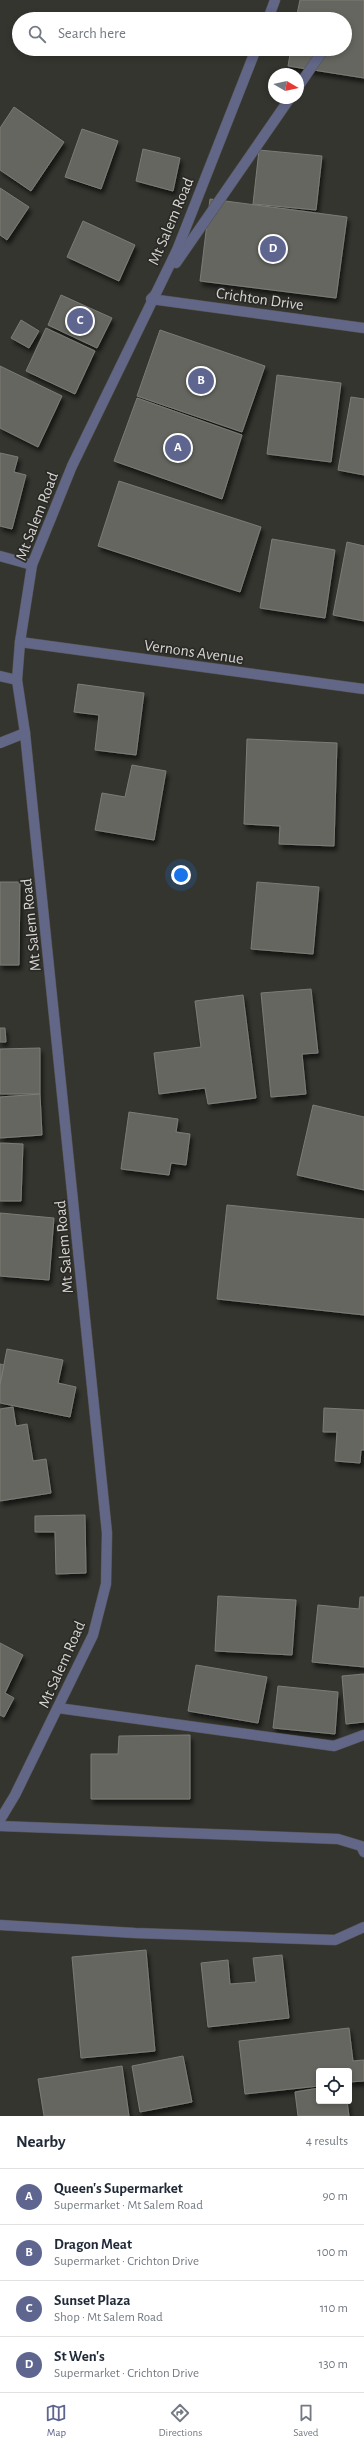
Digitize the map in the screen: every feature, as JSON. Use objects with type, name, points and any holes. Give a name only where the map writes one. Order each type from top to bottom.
[{"type":"street","points":[[271,12],[275,0]]},
{"type":"street","name":"Mt Salem Road","points":[[0,1820],[15,1795],[93,1635],[106,1584],[107,1533],[25,733],[17,680],[20,642],[32,565],[72,466],[151,299],[177,250],[253,56]]},
{"type":"street","points":[[304,78],[319,56]]},
{"type":"street","points":[[151,299],[286,104]]},
{"type":"street","name":"Crichton Drive","points":[[151,299],[364,328]]},
{"type":"street","points":[[0,556],[32,565]]},
{"type":"street","name":"Vernons Avenue","points":[[20,642],[364,689]]},
{"type":"street","points":[[0,676],[17,680]]},
{"type":"street","points":[[0,743],[25,733]]},
{"type":"street","points":[[58,1708],[334,1746],[364,1735]]},
{"type":"street","points":[[0,1826],[338,1839],[361,1846],[364,1852]]},
{"type":"street","points":[[0,1925],[135,1933],[335,1940],[364,1927]]},
{"type":"building","points":[[300,0],[364,0],[364,78],[288,66],[290,56],[352,56],[352,12],[297,12]]},
{"type":"building","points":[[14,107],[64,142],[31,191],[0,170],[0,128]]},
{"type":"building","points":[[82,129],[118,141],[101,189],[65,177]]},
{"type":"building","points":[[143,149],[180,158],[173,191],[136,181]]},
{"type":"building","points":[[259,150],[322,156],[316,210],[253,204]]},
{"type":"building","points":[[0,188],[29,207],[7,240],[0,235]]},
{"type":"building","points":[[210,199],[347,217],[336,298],[200,281]]},
{"type":"building","points":[[83,221],[135,245],[119,281],[67,257]]},
{"type":"building","points":[[61,295],[112,318],[97,348],[48,325]]},
{"type":"building","points":[[21,320],[39,331],[29,348],[11,338]]},
{"type":"building","points":[[46,328],[95,351],[75,394],[26,371]]},
{"type":"building","points":[[160,330],[265,366],[242,432],[137,396]]},
{"type":"building","points":[[0,366],[62,396],[38,447],[0,428]]},
{"type":"building","points":[[277,375],[341,383],[331,462],[267,454]]},
{"type":"building","points":[[351,397],[364,399],[364,475],[338,470]]},
{"type":"building","points":[[137,398],[242,435],[222,499],[114,461]]},
{"type":"building","points":[[0,453],[18,457],[14,472],[26,475],[12,529],[0,526]]},
{"type":"building","points":[[119,481],[261,527],[240,592],[98,546]]},
{"type":"building","points":[[272,539],[335,550],[325,618],[260,608]]},
{"type":"building","points":[[347,542],[364,546],[364,621],[333,615]]},
{"type":"building","points":[[78,684],[144,693],[136,755],[95,750],[99,715],[74,712]]},
{"type":"building","points":[[247,739],[337,743],[334,846],[279,844],[280,826],[244,824]]},
{"type":"building","points":[[132,765],[166,771],[154,840],[95,830],[102,793],[125,797]]},
{"type":"building","points":[[0,882],[20,882],[19,965],[0,965]]},
{"type":"building","points":[[257,882],[319,887],[313,954],[251,949]]},
{"type":"building","points":[[311,989],[318,1053],[302,1054],[306,1094],[271,1097],[261,993]]},
{"type":"building","points":[[243,995],[256,1098],[208,1104],[205,1088],[159,1094],[154,1053],[201,1047],[195,1001]]},
{"type":"building","points":[[0,1028],[5,1028],[6,1042],[0,1042]]},
{"type":"building","points":[[40,1048],[40,1094],[0,1094],[0,1049]]},
{"type":"building","points":[[40,1094],[42,1135],[0,1138],[0,1097]]},
{"type":"building","points":[[313,1105],[364,1117],[364,1190],[297,1175]]},
{"type":"building","points":[[129,1112],[178,1119],[176,1132],[190,1134],[186,1165],[171,1163],[169,1175],[121,1169]]},
{"type":"building","points":[[0,1143],[23,1144],[21,1201],[0,1201]]},
{"type":"building","points":[[227,1205],[364,1219],[364,1315],[217,1299]]},
{"type":"building","points":[[0,1213],[54,1218],[49,1280],[0,1276]]},
{"type":"building","points":[[7,1349],[63,1360],[58,1383],[76,1387],[70,1417],[0,1403],[0,1384]]},
{"type":"building","points":[[0,1364],[4,1365],[0,1384]]},
{"type":"building","points":[[13,1407],[16,1426],[27,1424],[33,1461],[46,1459],[51,1493],[0,1501],[0,1409]]},
{"type":"building","points":[[324,1408],[364,1410],[364,1450],[361,1450],[360,1463],[335,1461],[337,1432],[323,1432]]},
{"type":"building","points":[[85,1515],[86,1573],[56,1574],[55,1532],[35,1532],[35,1516]]},
{"type":"building","points":[[218,1596],[296,1600],[292,1655],[215,1651]]},
{"type":"building","points":[[360,1597],[364,1597],[364,1667],[312,1662],[318,1605],[359,1609]]},
{"type":"building","points":[[0,1643],[23,1655],[5,1693],[14,1698],[4,1717],[0,1715]]},
{"type":"building","points":[[196,1665],[267,1677],[258,1723],[188,1711]]},
{"type":"building","points":[[364,1674],[364,1722],[346,1724],[342,1676]]},
{"type":"building","points":[[278,1686],[338,1692],[335,1734],[273,1728]]},
{"type":"building","points":[[190,1735],[190,1799],[91,1799],[91,1754],[118,1754],[119,1736]]},
{"type":"building","points":[[146,1950],[155,2051],[81,2058],[72,1957]]},
{"type":"building","points":[[282,1955],[289,2018],[208,2027],[201,1963],[228,1960],[230,1984],[256,1982],[253,1958]]},
{"type":"building","points":[[349,2028],[353,2061],[364,2060],[364,2081],[352,2082],[352,2068],[316,2068],[316,2086],[245,2094],[239,2041]]},
{"type":"building","points":[[183,2056],[192,2102],[140,2112],[132,2066]]},
{"type":"building","points":[[122,2066],[129,2116],[44,2116],[38,2079]]},
{"type":"building","points":[[316,2088],[316,2104],[347,2104],[349,2116],[298,2116],[295,2092]]},
{"type":"place","name":"St Wen's","points":[[273,249]]},
{"type":"place","name":"Sunset Plaza","points":[[80,321]]},
{"type":"place","name":"Dragon Meat","points":[[201,381]]},
{"type":"place","name":"Queen's Supermarket","points":[[178,448]]}]
